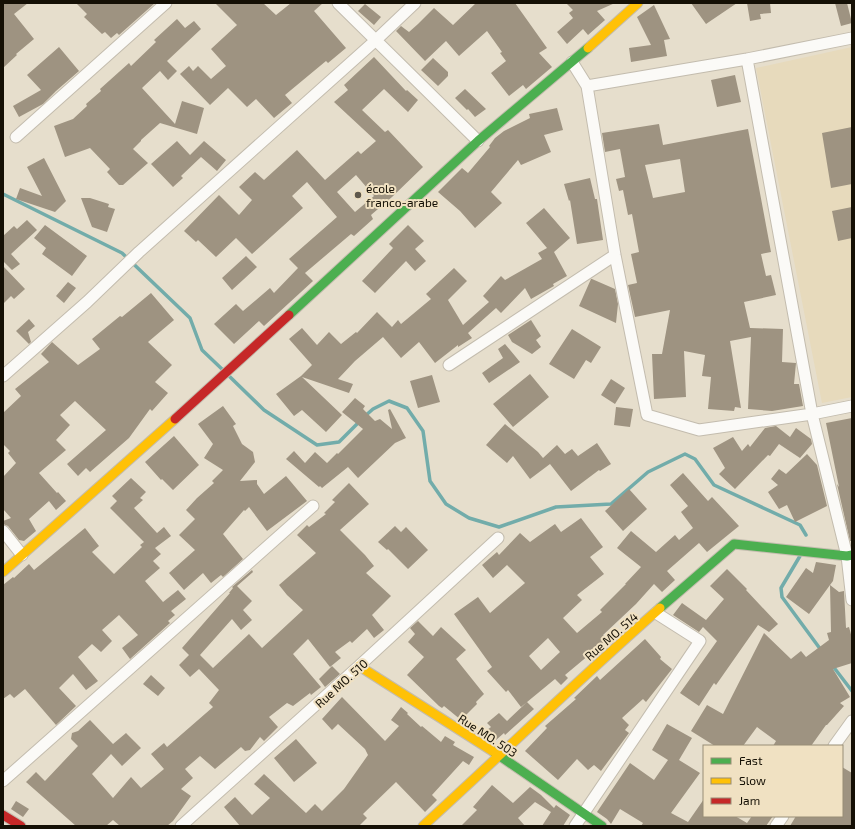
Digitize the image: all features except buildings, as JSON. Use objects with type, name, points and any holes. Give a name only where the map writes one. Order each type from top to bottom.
[{"type":"street","points":[[16,137],[166,3]]},
{"type":"street","points":[[338,3],[478,141]]},
{"type":"street","points":[[3,376],[87,302],[139,252],[376,40],[415,3]]},
{"type":"street","points":[[3,572],[239,362],[478,141],[572,62],[638,3]]},
{"type":"street","points":[[587,86],[747,59],[852,38]]},
{"type":"street","points":[[747,59],[812,414],[849,556],[852,600]]},
{"type":"street","points":[[572,62],[587,86],[615,255],[647,415],[699,430],[812,414],[852,406]]},
{"type":"street","points":[[450,365],[615,255]]},
{"type":"street","points":[[3,781],[313,506]]},
{"type":"street","points":[[3,531],[22,555]]},
{"type":"street","name":"Rue MO. 510","points":[[181,826],[359,666],[498,538]]},
{"type":"street","name":"Rue MO. 514","points":[[423,826],[500,756],[604,656],[656,613],[734,544],[849,556]]},
{"type":"street","points":[[575,826],[700,640],[656,613]]},
{"type":"street","name":"Rue MO. 503","points":[[359,666],[500,756],[602,826]]},
{"type":"street","points":[[835,745],[852,721]]},
{"type":"street","points":[[3,815],[21,826]]},
{"type":"street","points":[[776,826],[782,817]]},
{"type":"shaded area","points":[[852,47],[852,397],[822,403],[756,68]]},
{"type":"waterway","points":[[3,194],[122,253],[190,318],[202,350],[224,371]]},
{"type":"waterway","points":[[228,375],[264,410],[317,445],[339,442],[359,422]]},
{"type":"waterway","points":[[365,416],[373,409],[389,401],[407,408],[423,431],[430,481],[446,504],[469,518],[499,527],[556,507],[611,504],[648,472],[685,454],[695,459],[714,485],[800,525],[806,535]]},
{"type":"waterway","points":[[800,556],[781,588],[782,597],[821,650]]},
{"type":"waterway","points":[[832,665],[852,691]]},
{"type":"traffic: fast","points":[[289,315],[478,141],[588,48]]},
{"type":"traffic: fast","points":[[660,608],[734,544],[847,556],[852,555]]},
{"type":"traffic: fast","points":[[494,752],[602,826]]},
{"type":"traffic: slow","points":[[588,48],[638,3]]},
{"type":"traffic: slow","points":[[3,572],[175,419]]},
{"type":"traffic: slow","points":[[423,826],[660,608]]},
{"type":"traffic: slow","points":[[359,666],[494,752]]},
{"type":"traffic: jam","points":[[175,419],[289,315]]},
{"type":"traffic: jam","points":[[3,815],[21,826]]},
{"type":"place","name":"école franco-arabe","points":[[358,195]]}]
